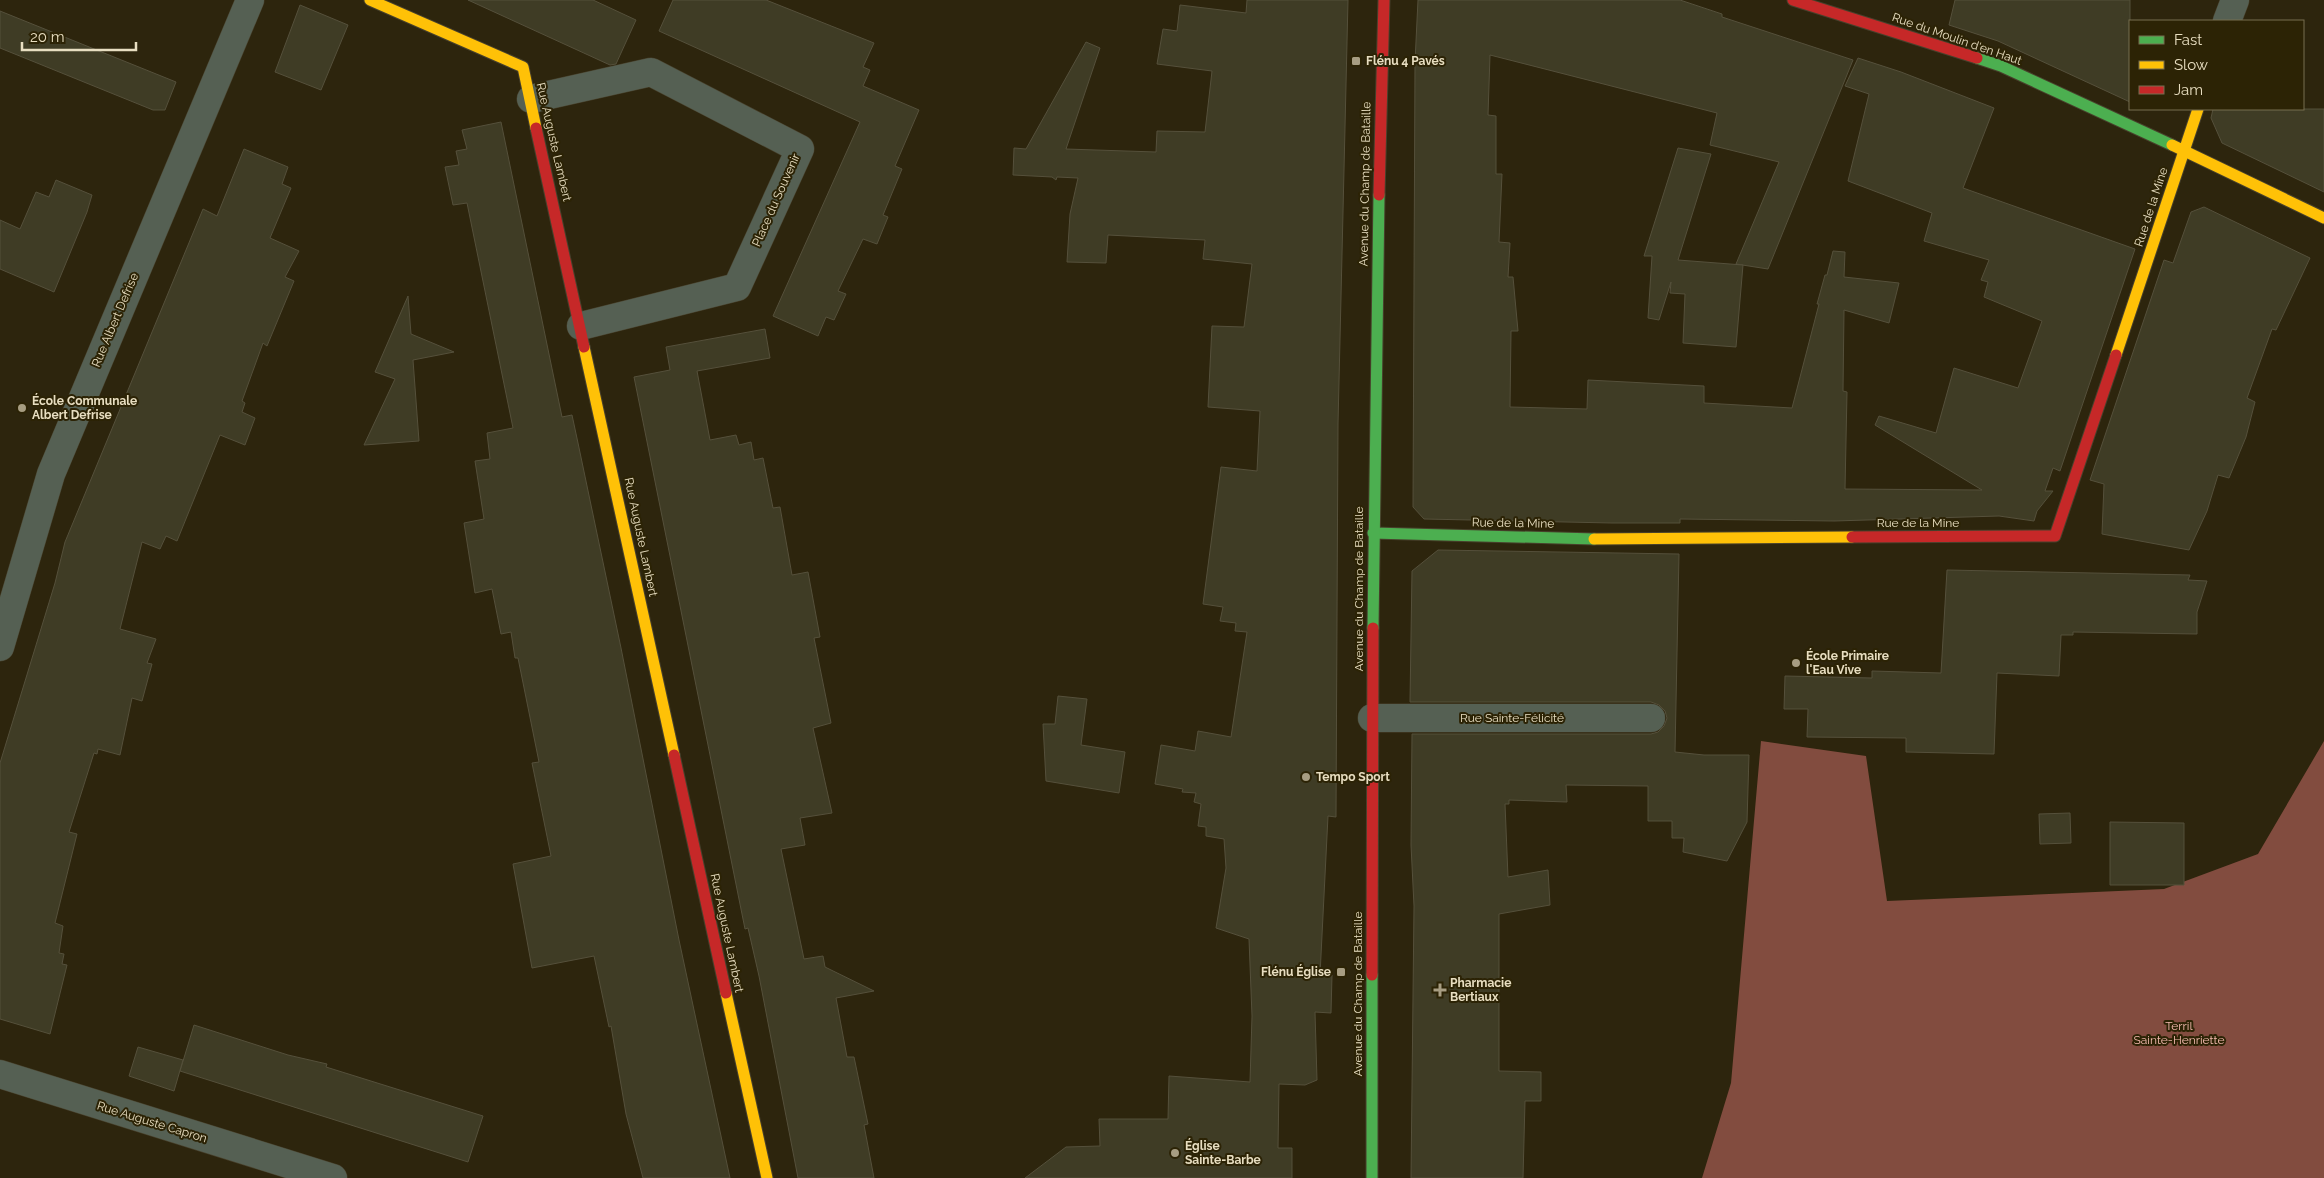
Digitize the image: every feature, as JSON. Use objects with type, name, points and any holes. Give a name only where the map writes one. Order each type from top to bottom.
[{"type":"street","name":"Rue Albert Defrise","points":[[0,647],[51,474],[250,0]]},
{"type":"street","name":"Rue Auguste Lambert","points":[[370,0],[524,67],[767,1178]]},
{"type":"street","name":"Avenue du Champ de Bataille","points":[[1372,1178],[1373,533],[1378,210],[1384,0]]},
{"type":"street","name":"Rue du Moulin d'en Haut","points":[[1793,0],[2001,66],[2184,150],[2324,218]]},
{"type":"street","points":[[2228,20],[2235,0]]},
{"type":"street","name":"Place du Souvenir","points":[[531,99],[652,72],[800,149],[736,287],[581,326]]},
{"type":"street","points":[[2184,150],[2198,110]]},
{"type":"street","name":"Rue de la Mine","points":[[1373,533],[1612,539],[2055,536],[2184,150]]},
{"type":"street","name":"Rue Sainte-Félicité","points":[[1372,718],[1651,718]]},
{"type":"street","name":"Rue Auguste Capron","points":[[0,1074],[302,1174],[333,1178]]},
{"type":"green space","name":"Terril Sainte-Henriette","points":[[1761,741],[1866,756],[1887,901],[2164,889],[2258,854],[2324,741],[2324,1178],[1702,1178],[1731,1083]]},
{"type":"building","points":[[468,0],[593,0],[636,20],[616,64],[610,65]]},
{"type":"building","points":[[673,0],[766,0],[874,43],[863,67],[870,70],[863,86],[919,110],[895,166],[902,169],[883,215],[888,217],[877,244],[863,239],[838,291],[846,294],[834,320],[826,317],[818,336],[773,316],[860,122],[659,31]]},
{"type":"building","points":[[1247,0],[1348,0],[1338,424],[1336,817],[1328,816],[1320,975],[1332,975],[1331,1013],[1315,1012],[1317,1080],[1305,1085],[1279,1084],[1278,1148],[1292,1148],[1292,1178],[1025,1178],[1066,1147],[1100,1146],[1099,1119],[1168,1119],[1169,1076],[1250,1082],[1252,1016],[1249,939],[1216,928],[1226,868],[1224,839],[1206,836],[1206,827],[1198,826],[1201,804],[1194,802],[1196,793],[1182,792],[1183,789],[1155,784],[1161,745],[1195,751],[1198,731],[1231,737],[1247,632],[1235,631],[1236,623],[1220,621],[1223,607],[1203,604],[1221,467],[1257,471],[1260,411],[1208,407],[1212,326],[1244,327],[1252,264],[1203,259],[1205,240],[1108,235],[1106,263],[1067,262],[1070,214],[1078,178],[1057,177],[1056,180],[1052,177],[1013,175],[1014,148],[1026,149],[1086,42],[1100,48],[1066,149],[1156,152],[1157,131],[1205,132],[1212,71],[1157,64],[1163,29],[1177,31],[1180,5],[1246,13]]},
{"type":"building","points":[[1418,0],[1680,0],[1722,14],[1722,17],[1853,60],[1768,269],[1736,264],[1779,162],[1710,145],[1717,113],[1490,55],[1488,115],[1496,116],[1496,174],[1502,174],[1499,242],[1510,243],[1508,277],[1513,277],[1518,331],[1511,331],[1510,407],[1587,409],[1588,380],[1704,386],[1704,403],[1792,408],[1819,304],[1817,304],[1833,251],[1845,252],[1844,277],[1899,283],[1889,323],[1844,310],[1843,391],[1847,392],[1845,489],[1982,490],[1875,425],[1879,416],[1936,433],[1954,368],[2018,388],[2042,321],[1984,297],[1988,282],[1981,280],[1989,260],[1924,241],[1932,213],[1848,181],[1869,94],[1845,86],[1858,58],[1901,72],[1994,108],[1963,188],[2135,249],[2060,471],[2053,468],[2045,491],[2053,491],[2037,511],[2034,521],[1999,516],[1834,521],[1680,519],[1680,523],[1424,519],[1413,507],[1415,62]]},
{"type":"building","points":[[1955,0],[2130,0],[2129,102],[1998,41],[1949,25]]},
{"type":"building","points":[[300,5],[348,25],[321,90],[275,72]]},
{"type":"building","points":[[0,11],[176,82],[165,110],[153,110],[0,48]]},
{"type":"building","points":[[2324,109],[2324,192],[2222,143],[2211,118],[2213,110]]},
{"type":"building","points":[[501,122],[562,417],[572,415],[679,940],[730,1178],[643,1178],[626,1114],[611,1026],[609,1027],[594,956],[532,968],[513,864],[551,856],[532,763],[539,762],[518,658],[515,658],[511,632],[501,634],[492,589],[475,593],[464,523],[484,519],[475,461],[490,459],[487,433],[513,428],[467,203],[453,205],[445,167],[459,165],[456,151],[467,149],[462,130]]},
{"type":"building","points":[[1678,148],[1711,154],[1678,260],[1743,265],[1736,347],[1683,343],[1685,294],[1670,293],[1671,282],[1659,320],[1648,318],[1652,256],[1644,256]]},
{"type":"building","points":[[244,149],[288,167],[282,184],[291,188],[270,238],[299,251],[285,277],[294,281],[267,346],[263,343],[242,401],[245,403],[242,412],[255,418],[245,445],[220,435],[177,541],[166,536],[160,549],[142,542],[120,629],[156,639],[147,663],[152,664],[142,701],[132,698],[120,755],[98,749],[97,754],[94,753],[69,832],[77,834],[55,923],[63,926],[59,953],[64,954],[62,964],[67,965],[50,1034],[0,1019],[0,763],[55,583],[65,542],[203,209],[217,216]]},
{"type":"building","points":[[56,180],[92,195],[87,212],[54,292],[0,269],[0,220],[20,229],[36,192],[49,197]]},
{"type":"building","points":[[2204,207],[2310,258],[2276,330],[2272,329],[2247,398],[2255,402],[2246,437],[2229,478],[2218,475],[2207,511],[2189,550],[2102,534],[2104,484],[2090,480],[2164,260],[2173,263],[2191,212]]},
{"type":"building","points":[[408,296],[411,334],[454,352],[413,360],[419,441],[364,445],[395,379],[375,372]]},
{"type":"building","points":[[765,329],[770,358],[697,371],[710,440],[736,435],[739,445],[751,442],[754,460],[763,458],[773,508],[780,507],[792,575],[808,572],[820,637],[814,638],[831,723],[813,728],[832,813],[800,818],[805,845],[781,849],[804,959],[823,956],[825,967],[874,991],[836,998],[847,1057],[854,1057],[868,1124],[864,1125],[874,1178],[798,1178],[759,976],[748,928],[745,929],[634,377],[670,370],[666,347]]},
{"type":"building","points":[[1438,550],[1679,554],[1675,752],[1704,755],[1749,755],[1747,822],[1727,861],[1683,852],[1684,838],[1672,838],[1672,821],[1648,821],[1648,786],[1566,785],[1567,802],[1509,800],[1509,804],[1505,804],[1508,877],[1548,870],[1550,905],[1499,914],[1499,1071],[1541,1072],[1541,1101],[1525,1101],[1523,1178],[1411,1178],[1414,906],[1411,845],[1412,734],[1651,734],[1658,732],[1664,726],[1667,718],[1665,711],[1659,705],[1651,702],[1410,702],[1412,571]]},
{"type":"building","points":[[1947,570],[2190,575],[2188,580],[2207,581],[2197,612],[2197,634],[2073,632],[2073,635],[2061,635],[2059,676],[1997,673],[1994,754],[1906,752],[1906,738],[1807,737],[1808,709],[1784,709],[1785,676],[1872,678],[1872,671],[1941,673]]},
{"type":"building","points":[[1058,696],[1087,699],[1081,745],[1125,752],[1119,793],[1046,781],[1043,724],[1055,724]]},
{"type":"building","points":[[2070,813],[2071,843],[2040,844],[2039,814]]},
{"type":"building","points":[[2110,822],[2184,823],[2184,885],[2110,885]]},
{"type":"building","points":[[194,1025],[288,1055],[327,1064],[326,1067],[483,1116],[468,1162],[180,1071]]},
{"type":"building","points":[[138,1047],[183,1060],[174,1091],[129,1076]]},
{"type":"traffic: fast","points":[[1977,58],[2001,66],[2172,145]]},
{"type":"traffic: fast","points":[[1373,628],[1379,195]]},
{"type":"traffic: fast","points":[[1373,533],[1594,539]]},
{"type":"traffic: fast","points":[[1372,975],[1372,1178]]},
{"type":"traffic: slow","points":[[370,0],[523,67],[536,128]]},
{"type":"traffic: slow","points":[[2116,355],[2198,110]]},
{"type":"traffic: slow","points":[[2172,145],[2324,218]]},
{"type":"traffic: slow","points":[[584,347],[674,755]]},
{"type":"traffic: slow","points":[[1594,539],[1852,537]]},
{"type":"traffic: slow","points":[[726,993],[767,1178]]},
{"type":"traffic: jam","points":[[1379,195],[1384,0]]},
{"type":"traffic: jam","points":[[1793,0],[1977,58]]},
{"type":"traffic: jam","points":[[536,128],[584,347]]},
{"type":"traffic: jam","points":[[1852,537],[2055,536],[2116,355]]},
{"type":"traffic: jam","points":[[1372,975],[1373,628]]},
{"type":"traffic: jam","points":[[674,755],[726,993]]},
{"type":"place","name":"Flénu 4 Pavés","points":[[1356,61]]},
{"type":"place","name":"École Communale Albert Defrise","points":[[22,408]]},
{"type":"place","name":"École Primaire l'Eau Vive","points":[[1796,663]]},
{"type":"place","name":"Tempo Sport","points":[[1306,777]]},
{"type":"place","name":"Flénu Église","points":[[1341,972]]},
{"type":"place","name":"Pharmacie Bertiaux","points":[[1440,990]]},
{"type":"place","name":"Église Sainte-Barbe","points":[[1175,1153]]}]
